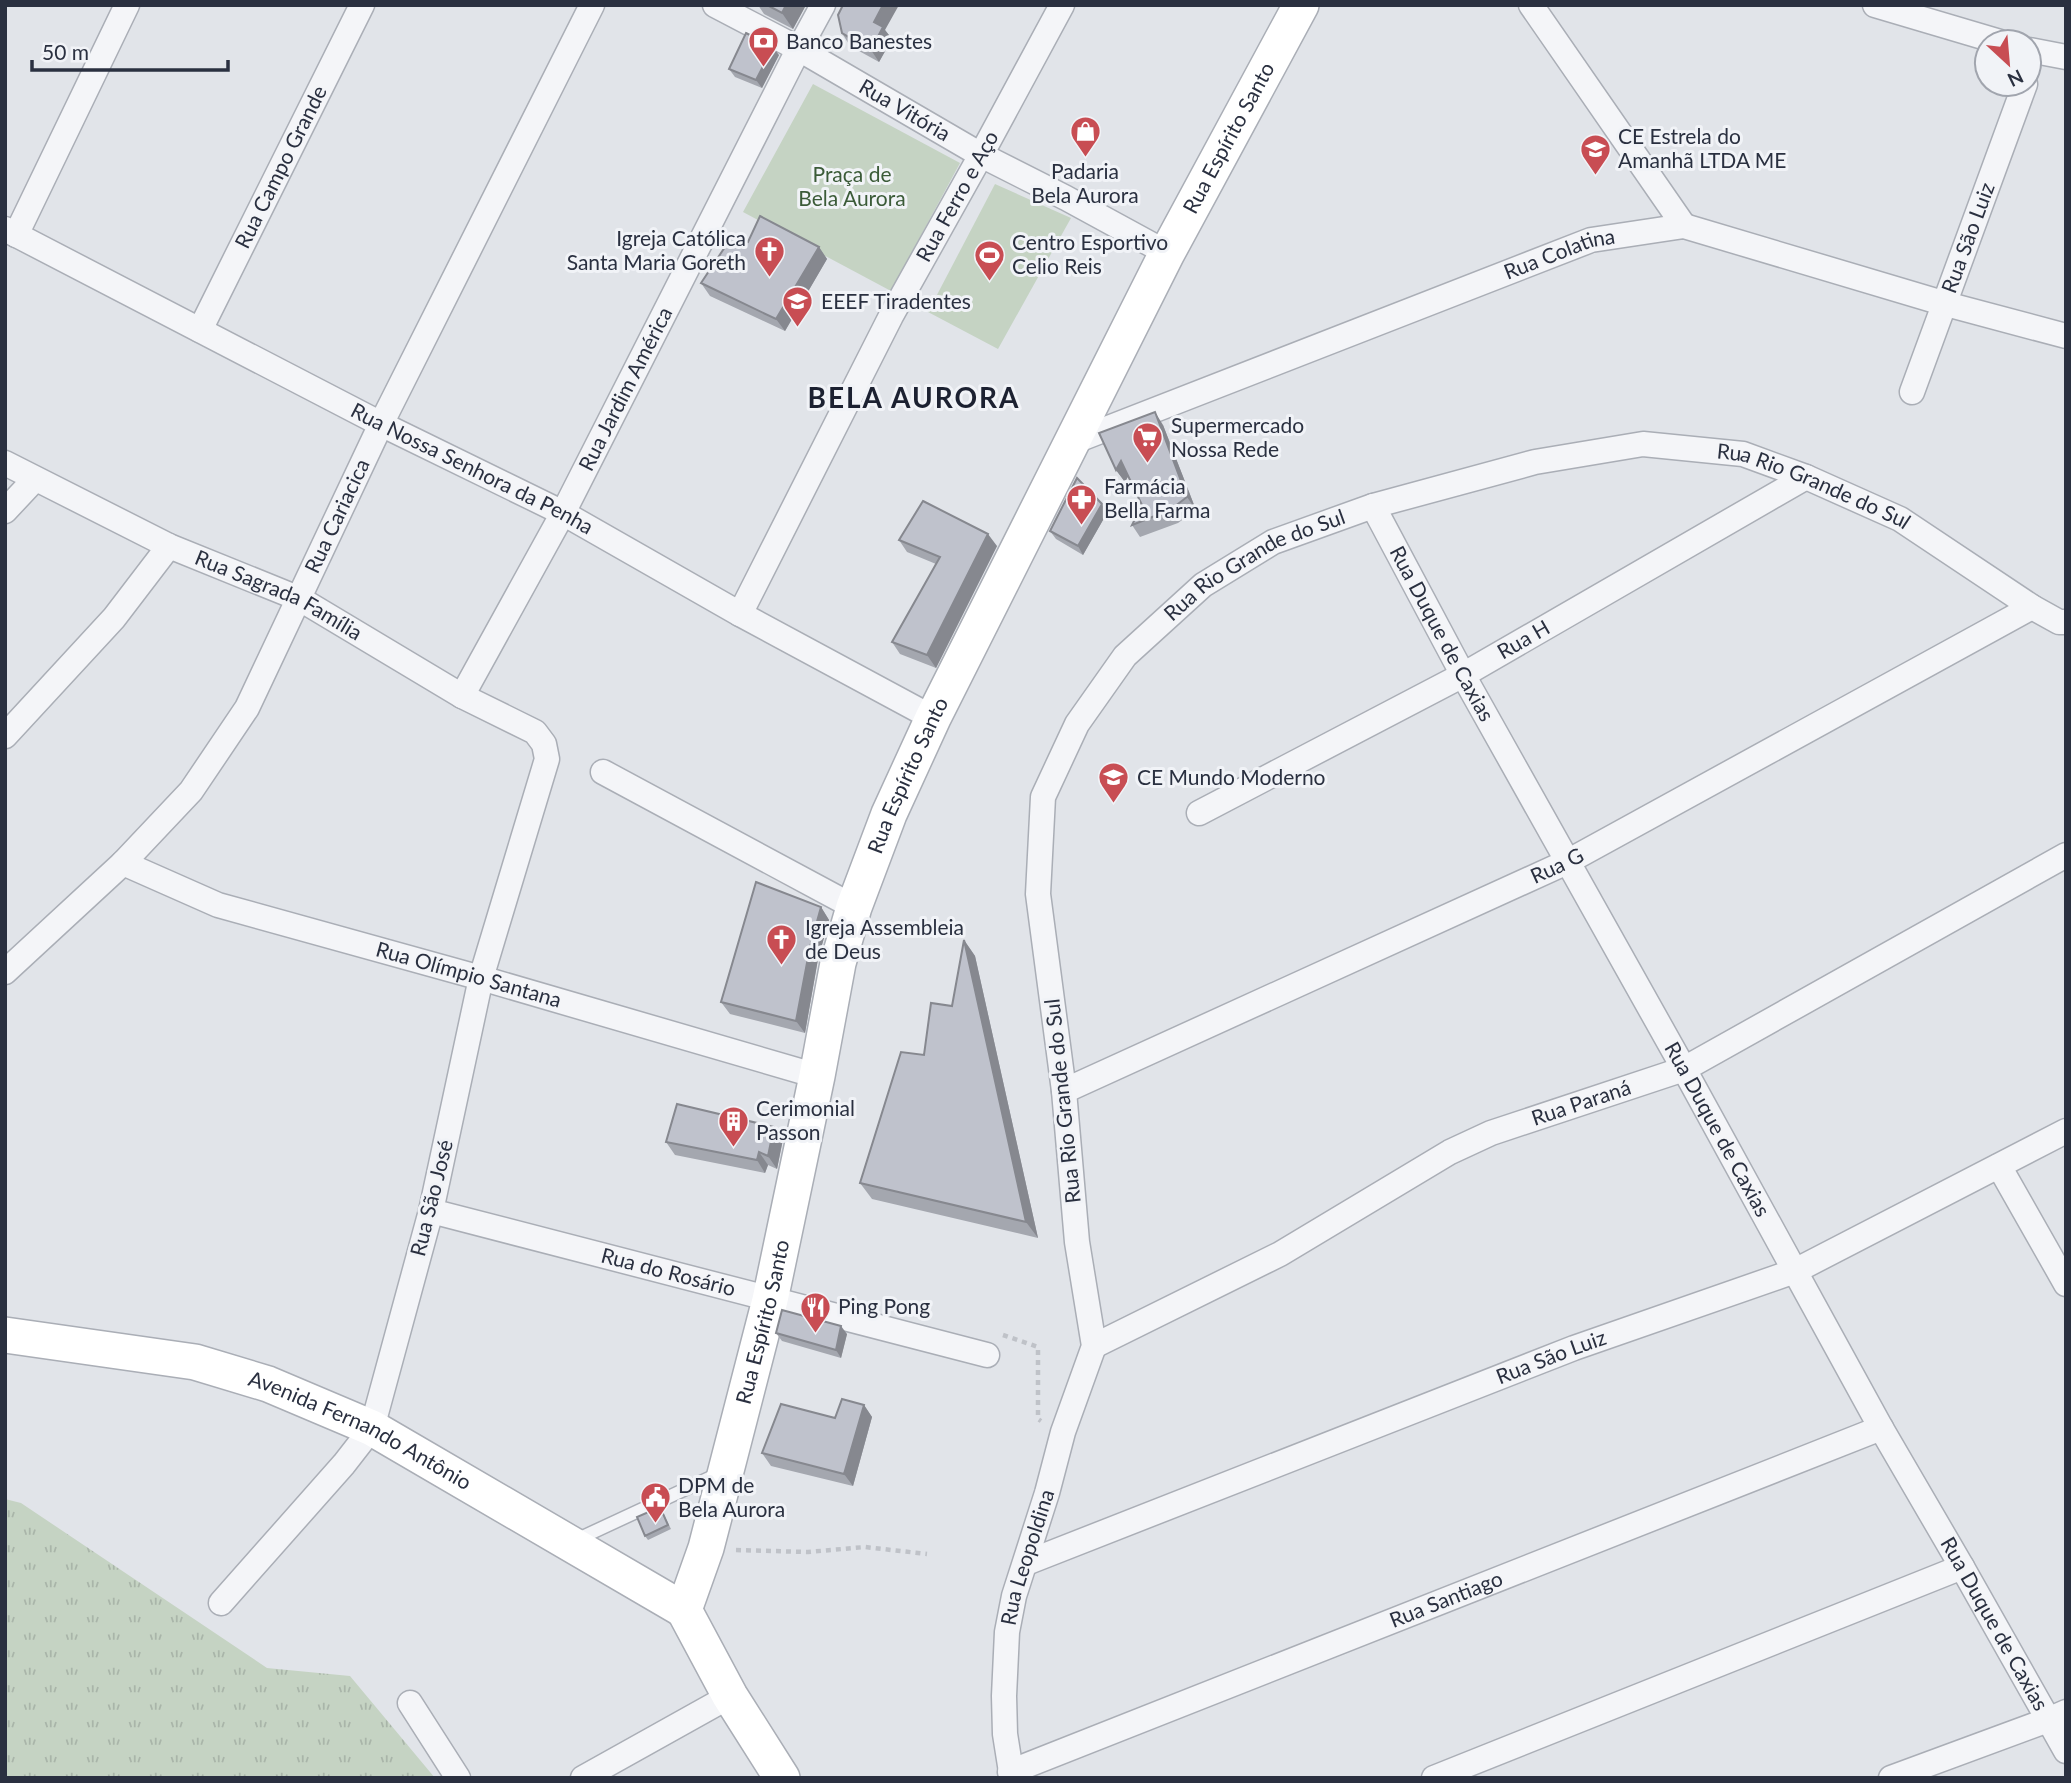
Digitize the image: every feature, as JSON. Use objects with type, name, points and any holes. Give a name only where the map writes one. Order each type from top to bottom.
[{"type":"street","points":[[11,232],[127,5]]},
{"type":"street","name":"Rua Campo Grande","points":[[200,330],[362,5]]},
{"type":"street","name":"Rua Cariacica","points":[[5,972],[123,863],[191,790],[247,708],[381,424],[592,5]]},
{"type":"street","name":"Rua Vitória","points":[[715,5],[799,49],[981,155],[1167,253]]},
{"type":"street","name":"Rua Jardim América","points":[[462,696],[563,513],[823,5]]},
{"type":"street","name":"Rua Ferro e Aço","points":[[740,614],[891,316],[1062,5]]},
{"type":"street","name":"Rua Espírito Santo","points":[[684,1610],[706,1548],[770,1300],[838,962],[853,907],[889,814],[933,718],[1167,253],[1301,5]]},
{"type":"street","points":[[1531,5],[1684,226]]},
{"type":"street","points":[[1875,5],[1973,34]]},
{"type":"street","points":[[2043,58],[2066,57]]},
{"type":"street","name":"Rua São Luiz","points":[[1912,393],[2020,98]]},
{"type":"street","name":"Rua Colatina","points":[[1070,443],[1591,240],[1684,226],[1946,304],[2066,336]]},
{"type":"street","name":"Rua Nossa Senhora da Penha","points":[[11,232],[381,424],[563,513],[740,614],[933,718]]},
{"type":"street","name":"Rua Rio Grande do Sul","points":[[1094,1346],[1077,1242],[1064,1091],[1038,894],[1043,797],[1077,724],[1125,656],[1203,585],[1273,542],[1373,506],[1535,461],[1643,444],[1743,454],[1806,477],[1900,519],[2063,626]]},
{"type":"street","name":"Rua Sagrada Família","points":[[5,463],[169,546],[300,599],[462,696],[535,732],[544,744]]},
{"type":"street","name":"Rua H","points":[[1199,813],[1463,675],[1806,477]]},
{"type":"street","points":[[5,511],[36,479]]},
{"type":"street","name":"Rua Duque de Caxias","points":[[1373,506],[1463,675],[1881,1428],[1962,1567],[2057,1716],[2066,1751]]},
{"type":"street","points":[[5,736],[114,618],[169,546]]},
{"type":"street","name":"Rua G","points":[[1064,1091],[1567,862],[2032,607]]},
{"type":"street","name":"Rua São José","points":[[222,1603],[372,1429],[431,1211],[481,978],[547,759],[544,744]]},
{"type":"street","points":[[603,772],[853,907]]},
{"type":"street","name":"Rua Paraná","points":[[1094,1346],[1280,1254],[1450,1152],[1491,1133],[1684,1069],[2066,855]]},
{"type":"street","name":"Rua Olímpio Santana","points":[[123,863],[218,905],[817,1076]]},
{"type":"street","name":"Rua São Luiz","points":[[1026,1563],[1574,1348],[1795,1271],[2066,1131]]},
{"type":"street","points":[[1999,1166],[2066,1284]]},
{"type":"street","name":"Rua do Rosário","points":[[431,1211],[770,1300],[991,1344]]},
{"type":"street","name":"Avenida Fernando Antônio","points":[[5,1335],[195,1362],[268,1384],[372,1429],[684,1610]]},
{"type":"street","name":"Rua Leopoldina","points":[[1011,1775],[1005,1734],[1007,1632],[1014,1596],[1063,1432],[1094,1346]]},
{"type":"street","name":"Rua Santiago","points":[[1011,1775],[1881,1428]]},
{"type":"street","points":[[1434,1778],[1962,1567]]},
{"type":"street","points":[[684,1610],[730,1696],[782,1778]]},
{"type":"street","points":[[583,1778],[730,1696]]},
{"type":"street","points":[[410,1703],[458,1778]]},
{"type":"street","points":[[1891,1778],[2057,1716]]},
{"type":"lane","points":[[571,1543],[725,1471]]},
{"type":"path","points":[[991,1344],[1038,1347],[1038,1419],[1063,1432]]},
{"type":"path","points":[[706,1548],[808,1552],[864,1547],[927,1554]]},
{"type":"green space","name":"Praça de Bela Aurora","points":[[813,84],[960,163],[891,291],[743,212]]},
{"type":"green space","name":"Centro Esportivo Celio Reis","points":[[995,184],[1071,218],[998,349],[928,312]]},
{"type":"green space","points":[[5,1499],[21,1503],[267,1668],[350,1676],[435,1778],[5,1778]]},
{"type":"building","points":[[767,5],[786,5],[782,13]]},
{"type":"building","points":[[843,5],[883,5],[874,22],[883,27],[871,50],[842,33],[838,15]]},
{"type":"building","points":[[746,33],[773,47],[756,80],[729,69]]},
{"type":"building","name":"Igreja Católica Santa Maria Goreth","points":[[760,216],[819,247],[776,319],[701,283],[733,235],[748,242]]},
{"type":"building","name":"Supermercado Nossa Rede","points":[[1155,412],[1187,497],[1170,510],[1132,525],[1142,505],[1121,461],[1116,470],[1099,433]]},
{"type":"building","name":"Farmácia Bella Farma","points":[[1077,478],[1102,504],[1078,546],[1050,531]]},
{"type":"building","points":[[923,501],[988,534],[927,655],[892,642],[940,557],[899,540]]},
{"type":"building","name":"Igreja Assembleia de Deus","points":[[756,882],[821,907],[810,947],[796,1021],[721,1002]]},
{"type":"building","points":[[964,940],[1026,1222],[860,1183],[901,1052],[924,1055],[931,1003],[952,1006]]},
{"type":"building","points":[[677,1104],[774,1127],[768,1156],[759,1152],[757,1160],[666,1142]]},
{"type":"building","name":"Ping Pong","points":[[782,1310],[841,1326],[836,1350],[776,1333]]},
{"type":"building","points":[[842,1399],[864,1405],[844,1474],[762,1453],[781,1404],[835,1418]]},
{"type":"building","name":"DPM de Bela Aurora","points":[[660,1507],[668,1525],[645,1536],[637,1517]]},
{"type":"place","name":"Banco Banestes","points":[[763,69]]},
{"type":"place","name":"Padaria Bela Aurora","points":[[1085,159]]},
{"type":"place","name":"CE Estrela do Amanhã LTDA ME","points":[[1595,176]]},
{"type":"place","name":"Igreja Católica Santa Maria Goreth","points":[[769,278]]},
{"type":"place","name":"Centro Esportivo Celio Reis","points":[[989,282]]},
{"type":"place","name":"EEEF Tiradentes","points":[[798,329]]},
{"type":"place","name":"Supermercado Nossa Rede","points":[[1148,465]]},
{"type":"place","name":"Farmácia Bella Farma","points":[[1081,526]]},
{"type":"place","name":"CE Mundo Moderno","points":[[1114,805]]},
{"type":"place","name":"Igreja Assembleia de Deus","points":[[782,967]]},
{"type":"place","name":"Cerimonial Passon","points":[[733,1148]]},
{"type":"place","name":"Ping Pong","points":[[815,1334]]},
{"type":"place","name":"DPM de Bela Aurora","points":[[655,1525]]},
{"type":"district","name":"BELA AURORA","points":[[914,398]]}]
